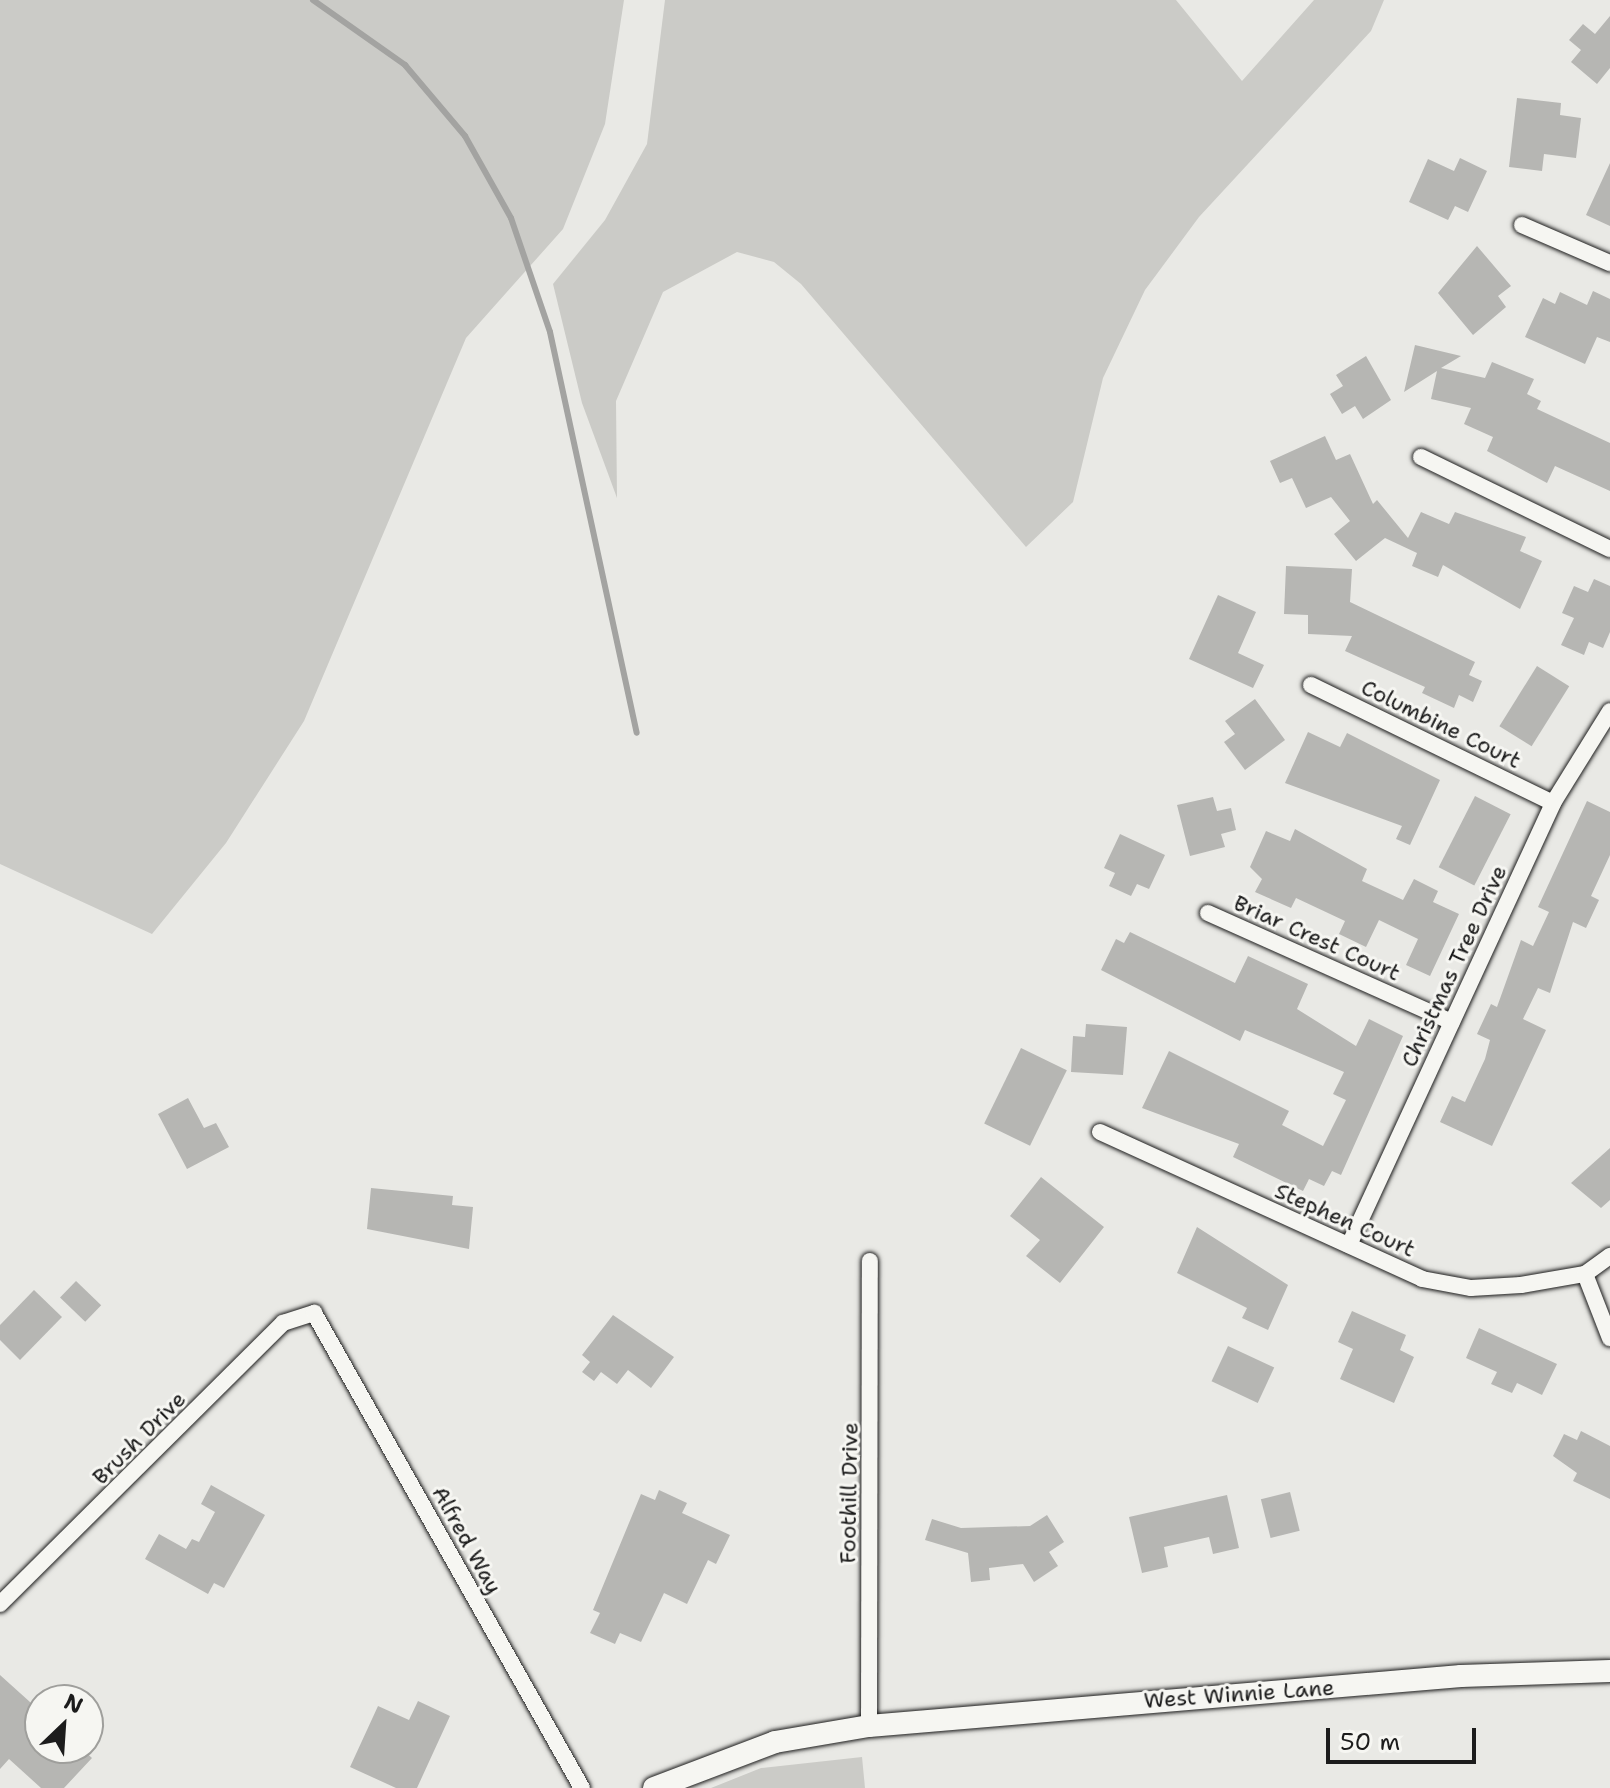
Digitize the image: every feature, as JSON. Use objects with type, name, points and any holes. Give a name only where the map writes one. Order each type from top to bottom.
[{"type":"street","points":[[1522,225],[1610,263]]},
{"type":"street","points":[[1421,457],[1610,549]]},
{"type":"street","name":"Columbine Court","points":[[1311,685],[1553,803]]},
{"type":"street","name":"Christmas Tree Drive","points":[[1349,1245],[1553,803],[1610,711]]},
{"type":"street","name":"Briar Crest Court","points":[[1208,913],[1452,1022]]},
{"type":"street","name":"Stephen Court","points":[[1100,1132],[1422,1279],[1471,1288],[1585,1274]]},
{"type":"street","points":[[1610,1256],[1585,1274],[1610,1338]]},
{"type":"street","name":"Foothill Drive","points":[[869,1726],[870,1261]]},
{"type":"street","name":"Brush Drive","points":[[0,1604],[283,1323],[314,1313]]},
{"type":"street","name":"Alfred Way","points":[[314,1313],[582,1788]]},
{"type":"street","name":"West Winnie Lane","points":[[654,1788],[775,1742],[869,1726],[1610,1671]]},
{"type":"shaded area","points":[[0,0],[624,0],[605,124],[563,229],[466,338],[304,721],[226,843],[152,934],[0,864]]},
{"type":"shaded area","points":[[665,0],[1176,0],[1242,81],[1314,0],[1384,0],[1371,31],[1199,217],[1145,290],[1103,378],[1073,502],[1026,547],[801,284],[774,262],[737,252],[663,292],[616,401],[617,498],[582,403],[553,284],[605,220],[647,144]]},
{"type":"shaded area","points":[[862,1757],[865,1788],[711,1788],[761,1768]]},
{"type":"building","points":[[1610,16],[1610,68],[1597,84],[1571,62],[1581,50],[1569,40],[1583,24],[1595,34]]},
{"type":"building","points":[[1517,98],[1561,103],[1560,115],[1581,118],[1576,158],[1544,154],[1542,171],[1509,167]]},
{"type":"building","points":[[1460,158],[1487,171],[1468,212],[1455,206],[1448,220],[1409,202],[1428,159],[1454,171]]},
{"type":"building","points":[[1610,163],[1610,226],[1586,215]]},
{"type":"building","points":[[1477,246],[1511,286],[1498,296],[1506,307],[1473,335],[1438,293]]},
{"type":"building","points":[[1593,291],[1610,299],[1610,342],[1597,337],[1585,364],[1525,337],[1543,298],[1555,304],[1560,292],[1587,305]]},
{"type":"building","points":[[1415,345],[1461,356],[1441,368],[1485,378],[1492,362],[1534,379],[1527,394],[1541,401],[1537,409],[1610,443],[1610,491],[1555,466],[1547,483],[1487,451],[1493,437],[1464,424],[1471,408],[1431,399],[1437,371],[1404,392]]},
{"type":"building","points":[[1366,356],[1391,400],[1363,419],[1355,406],[1342,414],[1330,394],[1343,386],[1336,375]]},
{"type":"building","points":[[1325,436],[1336,460],[1350,454],[1373,504],[1377,500],[1408,538],[1421,512],[1449,524],[1455,512],[1526,537],[1520,551],[1542,561],[1520,609],[1443,565],[1438,577],[1412,566],[1417,553],[1385,538],[1356,561],[1334,534],[1350,521],[1331,497],[1306,508],[1292,478],[1280,483],[1270,461]]},
{"type":"building","points":[[1286,566],[1352,569],[1350,602],[1475,662],[1469,675],[1482,681],[1473,702],[1459,695],[1454,708],[1422,693],[1425,687],[1345,651],[1352,636],[1308,634],[1308,615],[1284,614]]},
{"type":"building","points":[[1594,579],[1610,586],[1610,632],[1603,648],[1589,642],[1584,655],[1561,645],[1574,618],[1562,613],[1574,586],[1588,592]]},
{"type":"building","points":[[1218,595],[1256,612],[1238,653],[1264,665],[1253,688],[1189,659]]},
{"type":"building","points":[[1537,666],[1569,686],[1532,746],[1499,726]]},
{"type":"building","points":[[1255,699],[1285,740],[1245,770],[1224,742],[1235,734],[1225,721]]},
{"type":"building","points":[[1308,732],[1340,747],[1347,733],[1440,780],[1410,845],[1396,839],[1402,826],[1285,783]]},
{"type":"building","points":[[1475,796],[1511,814],[1474,885],[1439,867]]},
{"type":"building","points":[[1213,797],[1217,811],[1231,808],[1236,830],[1221,834],[1225,847],[1190,856],[1177,805]]},
{"type":"building","points":[[1587,801],[1610,812],[1610,855],[1591,896],[1599,900],[1586,928],[1573,922],[1550,993],[1538,988],[1523,1019],[1546,1030],[1492,1146],[1440,1122],[1452,1096],[1465,1102],[1485,1059],[1490,1040],[1477,1034],[1491,1004],[1497,1007],[1521,940],[1533,946],[1549,912],[1538,907]]},
{"type":"building","points":[[1295,829],[1367,869],[1362,881],[1403,900],[1414,879],[1438,891],[1433,902],[1459,914],[1430,976],[1406,965],[1418,939],[1379,920],[1366,947],[1339,934],[1345,921],[1296,898],[1291,908],[1255,892],[1262,879],[1250,867],[1266,831],[1290,841]]},
{"type":"building","points":[[1120,834],[1165,855],[1149,889],[1137,884],[1131,896],[1109,886],[1115,873],[1104,868]]},
{"type":"building","points":[[1130,932],[1235,983],[1248,956],[1308,984],[1297,1009],[1356,1046],[1369,1019],[1403,1036],[1341,1175],[1332,1171],[1324,1186],[1309,1179],[1303,1191],[1233,1157],[1239,1144],[1142,1108],[1169,1051],[1289,1111],[1282,1125],[1323,1146],[1346,1100],[1333,1094],[1344,1072],[1245,1030],[1240,1041],[1101,970],[1116,939],[1124,943]]},
{"type":"building","points":[[1086,1024],[1127,1027],[1123,1075],[1071,1072],[1073,1036],[1085,1037]]},
{"type":"building","points":[[1021,1048],[1067,1070],[1030,1146],[984,1123]]},
{"type":"building","points":[[188,1098],[204,1128],[216,1123],[229,1147],[187,1169],[158,1114]]},
{"type":"building","points":[[1610,1148],[1610,1200],[1601,1208],[1571,1183]]},
{"type":"building","points":[[1041,1177],[1104,1227],[1060,1283],[1026,1256],[1040,1240],[1010,1216]]},
{"type":"building","points":[[371,1188],[453,1196],[452,1205],[473,1207],[469,1249],[367,1229]]},
{"type":"building","points":[[1197,1227],[1288,1285],[1268,1330],[1242,1318],[1247,1308],[1177,1273]]},
{"type":"building","points":[[76,1281],[101,1305],[85,1322],[60,1298]]},
{"type":"building","points":[[34,1290],[62,1317],[20,1360],[0,1340],[0,1325]]},
{"type":"building","points":[[1352,1311],[1406,1335],[1400,1350],[1414,1357],[1394,1403],[1340,1379],[1353,1349],[1338,1342]]},
{"type":"building","points":[[613,1315],[674,1357],[651,1388],[628,1370],[617,1384],[601,1372],[594,1381],[582,1372],[590,1362],[582,1355]]},
{"type":"building","points":[[1479,1328],[1557,1364],[1542,1395],[1517,1383],[1512,1393],[1491,1384],[1497,1372],[1466,1358]]},
{"type":"building","points":[[1228,1346],[1274,1368],[1258,1403],[1212,1381]]},
{"type":"building","points":[[1581,1431],[1610,1446],[1610,1499],[1573,1481],[1577,1473],[1553,1456],[1564,1434],[1577,1440]]},
{"type":"building","points":[[211,1485],[265,1515],[224,1588],[214,1583],[208,1594],[145,1559],[159,1534],[186,1549],[192,1539],[199,1542],[215,1512],[201,1504]]},
{"type":"building","points":[[659,1490],[687,1503],[682,1513],[730,1535],[716,1564],[708,1560],[687,1604],[664,1593],[641,1642],[620,1633],[615,1644],[590,1633],[600,1613],[593,1610],[641,1494],[655,1500]]},
{"type":"building","points":[[1290,1492],[1300,1531],[1271,1538],[1261,1499]]},
{"type":"building","points":[[1227,1495],[1239,1548],[1213,1554],[1209,1537],[1164,1547],[1168,1567],[1142,1573],[1129,1517]]},
{"type":"building","points":[[1047,1515],[1064,1542],[1049,1552],[1058,1566],[1034,1582],[1023,1564],[989,1568],[990,1580],[971,1582],[968,1553],[925,1540],[932,1519],[961,1528],[1030,1526]]},
{"type":"building","points":[[0,1675],[24,1697],[24,1764],[86,1764],[64,1788],[41,1788],[9,1759],[0,1769]]},
{"type":"building","points":[[418,1701],[450,1716],[417,1788],[396,1788],[350,1767],[378,1706],[409,1720]]},
{"type":"waterway","points":[[313,0],[405,65],[465,136],[511,218],[550,332],[637,733]]}]
